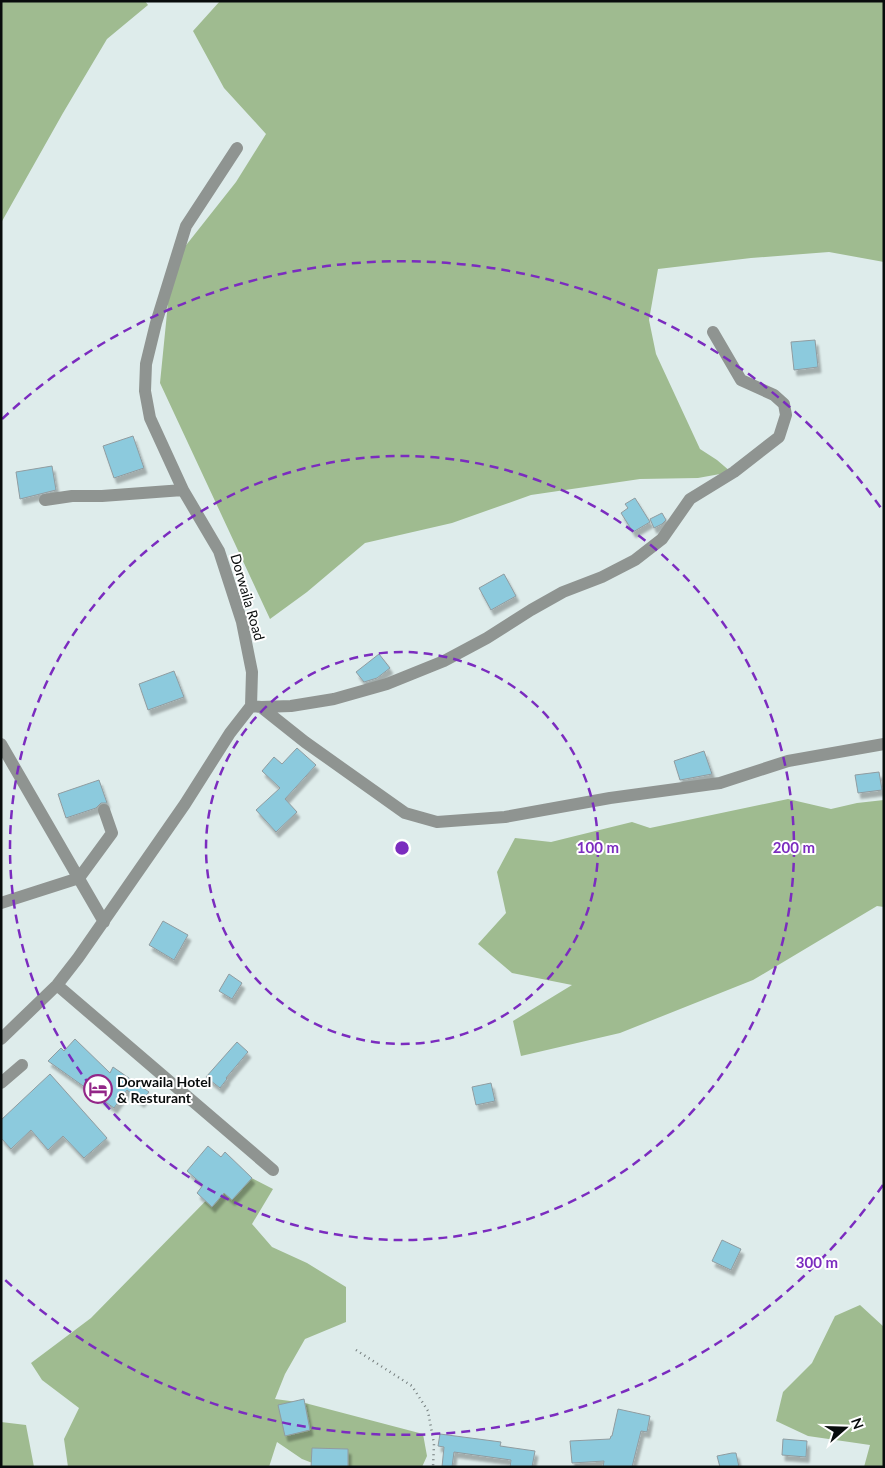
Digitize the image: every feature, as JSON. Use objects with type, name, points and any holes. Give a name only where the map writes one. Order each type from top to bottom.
[{"type":"street","name":"Dorwaila Road","points":[[237,148],[186,226],[156,323],[146,364],[145,391],[150,418],[183,490],[218,551],[242,622],[252,672],[256,707]]},
{"type":"street","points":[[1,1039],[57,985],[104,922],[185,804],[230,733],[256,707],[291,706],[334,699],[387,684],[444,661],[487,638],[563,592],[602,577],[634,560],[662,538],[690,499],[734,472],[780,437],[786,415],[784,404],[774,395],[741,380],[713,332]]},
{"type":"street","points":[[45,500],[72,496],[102,496],[183,490]]},
{"type":"street","points":[[256,707],[405,813],[437,822],[506,817],[610,798],[720,783],[788,761],[884,744]]},
{"type":"street","points":[[1,744],[104,922]]},
{"type":"street","points":[[1,903],[78,878],[112,833],[104,810]]},
{"type":"street","points":[[57,985],[273,1170]]},
{"type":"street","points":[[1,1083],[22,1065]]},
{"type":"path","points":[[356,1350],[412,1386],[428,1410],[434,1444],[433,1467]]},
{"type":"green space","points":[[1,1],[145,1],[148,5],[107,39],[1,223]]},
{"type":"green space","points":[[220,1],[884,1],[884,262],[829,252],[751,258],[658,269],[649,320],[656,354],[700,449],[731,472],[698,478],[640,479],[531,495],[452,523],[365,543],[307,592],[270,619],[160,383],[172,263],[236,182],[266,134],[224,88],[193,31]]},
{"type":"green space","points":[[788,799],[831,809],[857,803],[884,800],[884,907],[877,906],[753,980],[620,1033],[521,1056],[513,1021],[572,985],[512,973],[478,944],[506,913],[497,872],[515,838],[551,842],[632,822],[650,828]]},
{"type":"green space","points":[[236,1170],[273,1189],[252,1224],[272,1247],[307,1263],[346,1287],[346,1322],[305,1339],[285,1374],[275,1399],[305,1403],[423,1434],[427,1456],[422,1467],[323,1467],[302,1459],[277,1442],[269,1467],[68,1467],[64,1439],[79,1408],[42,1380],[31,1363],[91,1318]]},
{"type":"green space","points":[[860,1305],[884,1327],[884,1467],[864,1467],[870,1445],[808,1436],[776,1421],[783,1392],[812,1363],[835,1316]]},
{"type":"green space","points":[[1,1422],[26,1425],[34,1467],[1,1467]]},
{"type":"building","points":[[815,340],[818,367],[794,370],[791,342]]},
{"type":"building","points":[[133,436],[144,468],[114,478],[103,446]]},
{"type":"building","points":[[52,466],[56,490],[20,499],[16,472]]},
{"type":"building","points":[[635,498],[650,522],[633,532],[621,513],[628,508],[625,504]]},
{"type":"building","points":[[662,513],[666,520],[654,528],[650,519]]},
{"type":"building","points":[[504,574],[516,596],[491,610],[479,588]]},
{"type":"building","points":[[379,654],[390,668],[377,678],[364,682],[356,672]]},
{"type":"building","points":[[174,671],[184,697],[148,710],[139,684]]},
{"type":"building","points":[[297,748],[316,765],[285,799],[297,812],[276,832],[256,810],[280,788],[262,771],[274,757],[282,764]]},
{"type":"building","points":[[704,751],[712,774],[680,780],[674,761]]},
{"type":"building","points":[[879,772],[882,790],[858,793],[855,775]]},
{"type":"building","points":[[99,780],[107,803],[101,803],[96,808],[66,818],[58,794]]},
{"type":"building","points":[[163,921],[188,935],[174,960],[149,945]]},
{"type":"building","points":[[229,974],[242,983],[232,999],[219,991]]},
{"type":"building","points":[[75,1039],[110,1073],[113,1067],[149,1092],[141,1102],[127,1090],[114,1108],[48,1061],[61,1048],[64,1051]]},
{"type":"building","points":[[237,1042],[248,1052],[220,1088],[206,1077]]},
{"type":"building","points":[[50,1074],[107,1138],[84,1158],[63,1136],[48,1150],[31,1130],[11,1149],[1,1138],[1,1120]]},
{"type":"building","points":[[491,1083],[495,1101],[476,1105],[472,1087]]},
{"type":"building","points":[[208,1146],[221,1157],[225,1152],[252,1178],[232,1200],[224,1193],[212,1207],[197,1193],[203,1185],[187,1171]]},
{"type":"building","points":[[722,1240],[741,1249],[731,1270],[712,1261]]},
{"type":"building","points":[[304,1399],[310,1430],[285,1436],[278,1405]]},
{"type":"building","points":[[618,1409],[650,1416],[647,1432],[641,1431],[632,1467],[603,1467],[604,1461],[572,1463],[570,1441],[610,1439]]},
{"type":"building","points":[[440,1434],[501,1442],[500,1446],[535,1451],[532,1467],[510,1467],[511,1460],[454,1452],[452,1467],[442,1467],[444,1447],[438,1446]]},
{"type":"building","points":[[783,1439],[807,1441],[806,1457],[782,1455]]},
{"type":"building","points":[[312,1448],[348,1449],[348,1467],[311,1467]]},
{"type":"building","points":[[736,1453],[739,1467],[720,1467],[717,1456]]},
{"type":"place","name":"Dorwaila Hotel & Resturant","points":[[98,1089]]}]
